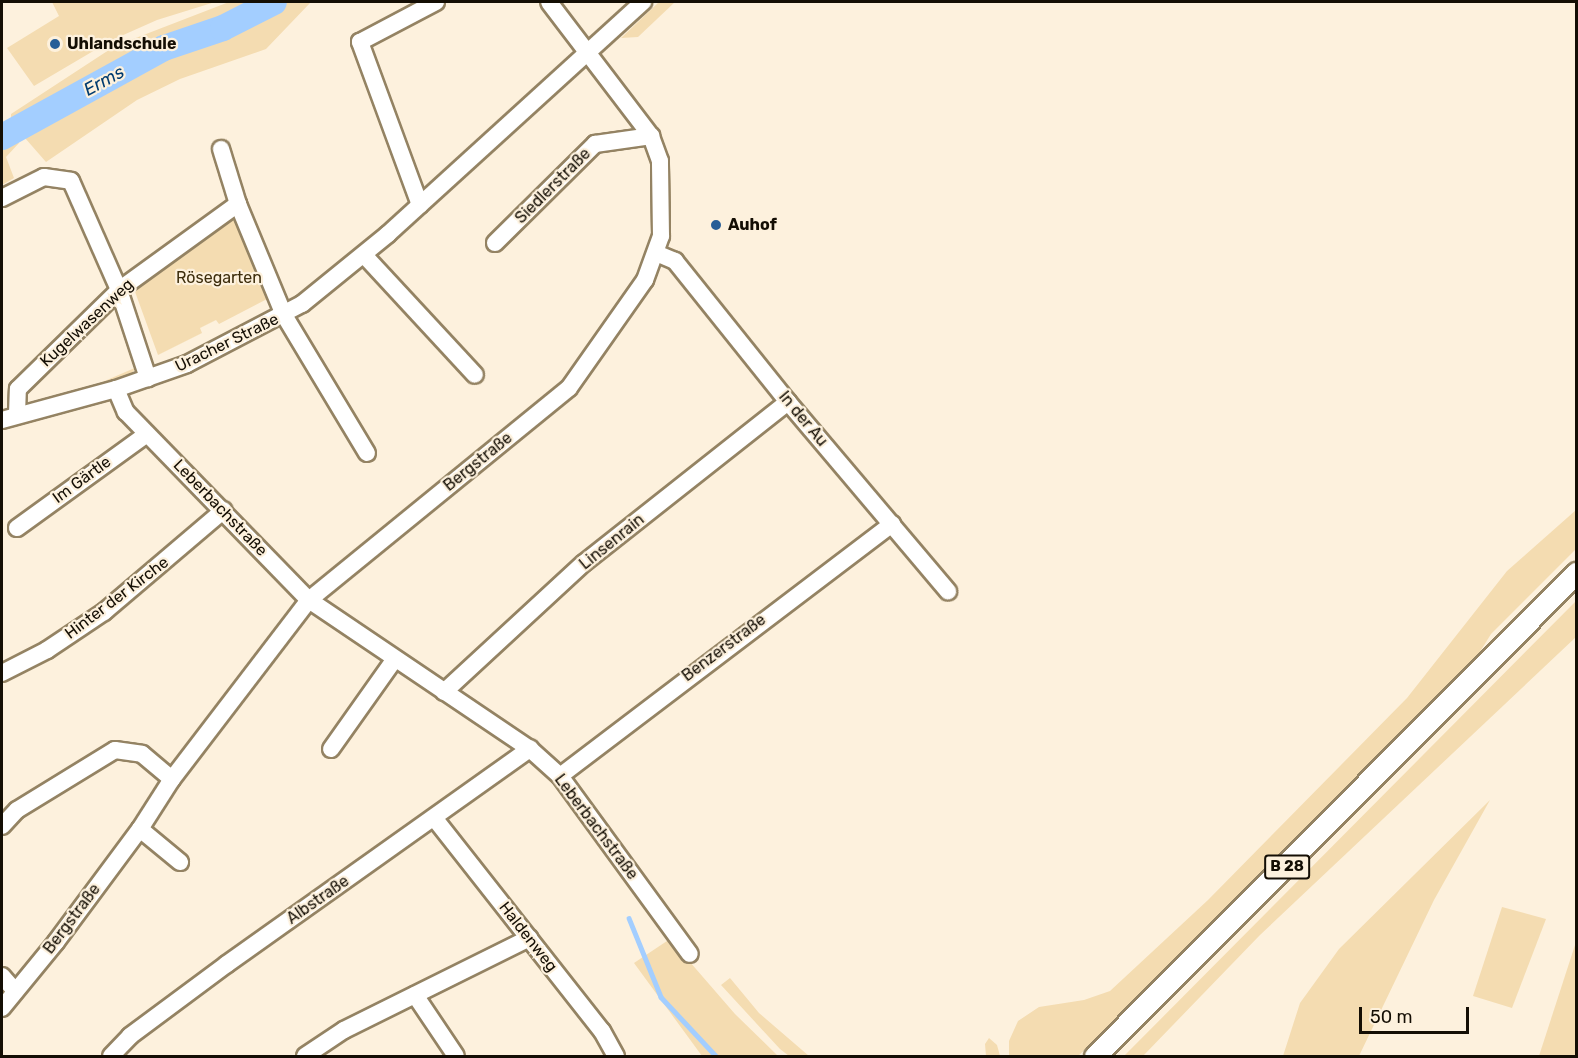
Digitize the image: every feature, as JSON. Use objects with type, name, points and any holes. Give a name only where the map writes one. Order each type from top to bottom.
[{"type":"main road","name":"B 28","points":[[1095,1056],[1576,573]]},
{"type":"street","points":[[420,205],[360,42],[436,2]]},
{"type":"street","name":"Bergstraße","points":[[2,1008],[140,829],[172,779],[309,600],[569,388],[645,280],[661,236],[662,180],[651,136],[549,2]]},
{"type":"street","name":"Uracher Straße","points":[[9,417],[116,389],[148,378],[284,315],[364,255],[643,2]]},
{"type":"street","name":"Siedlerstraße","points":[[495,243],[596,144],[651,136]]},
{"type":"street","points":[[221,148],[238,204],[284,315],[367,453]]},
{"type":"street","points":[[2,198],[44,177],[72,181],[119,290],[148,378]]},
{"type":"street","name":"Kugelwasenweg","points":[[9,417],[18,388],[119,290],[238,204]]},
{"type":"street","name":"In der Au","points":[[656,253],[675,261],[788,402],[948,591]]},
{"type":"street","points":[[364,255],[475,375]]},
{"type":"street","name":"Leberbachstraße","points":[[116,389],[126,412],[224,510],[309,600],[394,660],[530,749],[560,776],[690,954]]},
{"type":"street","name":"Linsenrain","points":[[444,692],[584,563],[788,402]]},
{"type":"street","name":"Im Gärtle","points":[[17,528],[147,434]]},
{"type":"street","name":"Hinter der Kirche","points":[[2,673],[47,650],[104,612],[224,510]]},
{"type":"street","name":"Benzerstraße","points":[[560,776],[892,524]]},
{"type":"street","points":[[331,749],[394,660]]},
{"type":"street","name":"Albstraße","points":[[111,1056],[130,1036],[219,970],[435,819],[530,749]]},
{"type":"street","points":[[2,826],[17,810],[115,750],[142,754],[172,779]]},
{"type":"street","name":"Haldenweg","points":[[435,819],[602,1031],[616,1056]]},
{"type":"street","points":[[140,829],[180,862]]},
{"type":"street","points":[[305,1056],[344,1030],[529,938]]},
{"type":"street","points":[[2,976],[15,991]]},
{"type":"street","points":[[415,995],[456,1056]]},
{"type":"green space","name":"Uhlandschule","points":[[52,2],[215,2],[157,20],[112,40],[34,86],[7,48],[59,16]]},
{"type":"green space","points":[[229,2],[311,2],[266,49],[180,79],[137,100],[46,162],[11,122],[11,114],[115,46]]},
{"type":"green space","points":[[659,2],[675,2],[638,37],[621,38]]},
{"type":"green space","points":[[2,125],[6,125],[19,143],[6,157],[14,178],[2,185]]},
{"type":"green space","name":"Rösegarten","points":[[230,220],[238,220],[269,298],[219,324],[216,320],[200,328],[202,333],[158,355],[134,289]]},
{"type":"green space","points":[[137,367],[130,375],[99,384],[100,383]]},
{"type":"green space","points":[[1576,510],[1576,549],[1491,634],[1468,671],[1101,1035],[1078,1056],[1009,1056],[1009,1041],[1018,1021],[1039,1007],[1084,1000],[1110,991],[1208,900],[1407,698],[1507,571]]},
{"type":"green space","points":[[1576,601],[1576,637],[1260,935],[1143,1056],[1124,1056]]},
{"type":"green space","points":[[1490,800],[1434,900],[1359,1056],[1283,1056],[1300,1003],[1339,949]]},
{"type":"green space","points":[[1502,907],[1546,919],[1512,1008],[1473,996]]},
{"type":"green space","points":[[670,939],[735,1014],[778,1056],[702,1056],[634,963]]},
{"type":"green space","points":[[1576,943],[1576,1056],[1539,1056],[1575,945]]},
{"type":"green space","points":[[730,978],[759,1013],[809,1056],[789,1056],[780,1049],[721,985]]},
{"type":"green space","points":[[989,1038],[997,1045],[1000,1056],[986,1056],[985,1044]]},
{"type":"waterway","name":"Erms","points":[[2,137],[164,48],[223,28],[274,2]]},
{"type":"waterway","points":[[629,918],[661,997],[716,1056]]},
{"type":"place","name":"Uhlandschule","points":[[55,44]]},
{"type":"place","name":"Auhof","points":[[716,225]]}]
